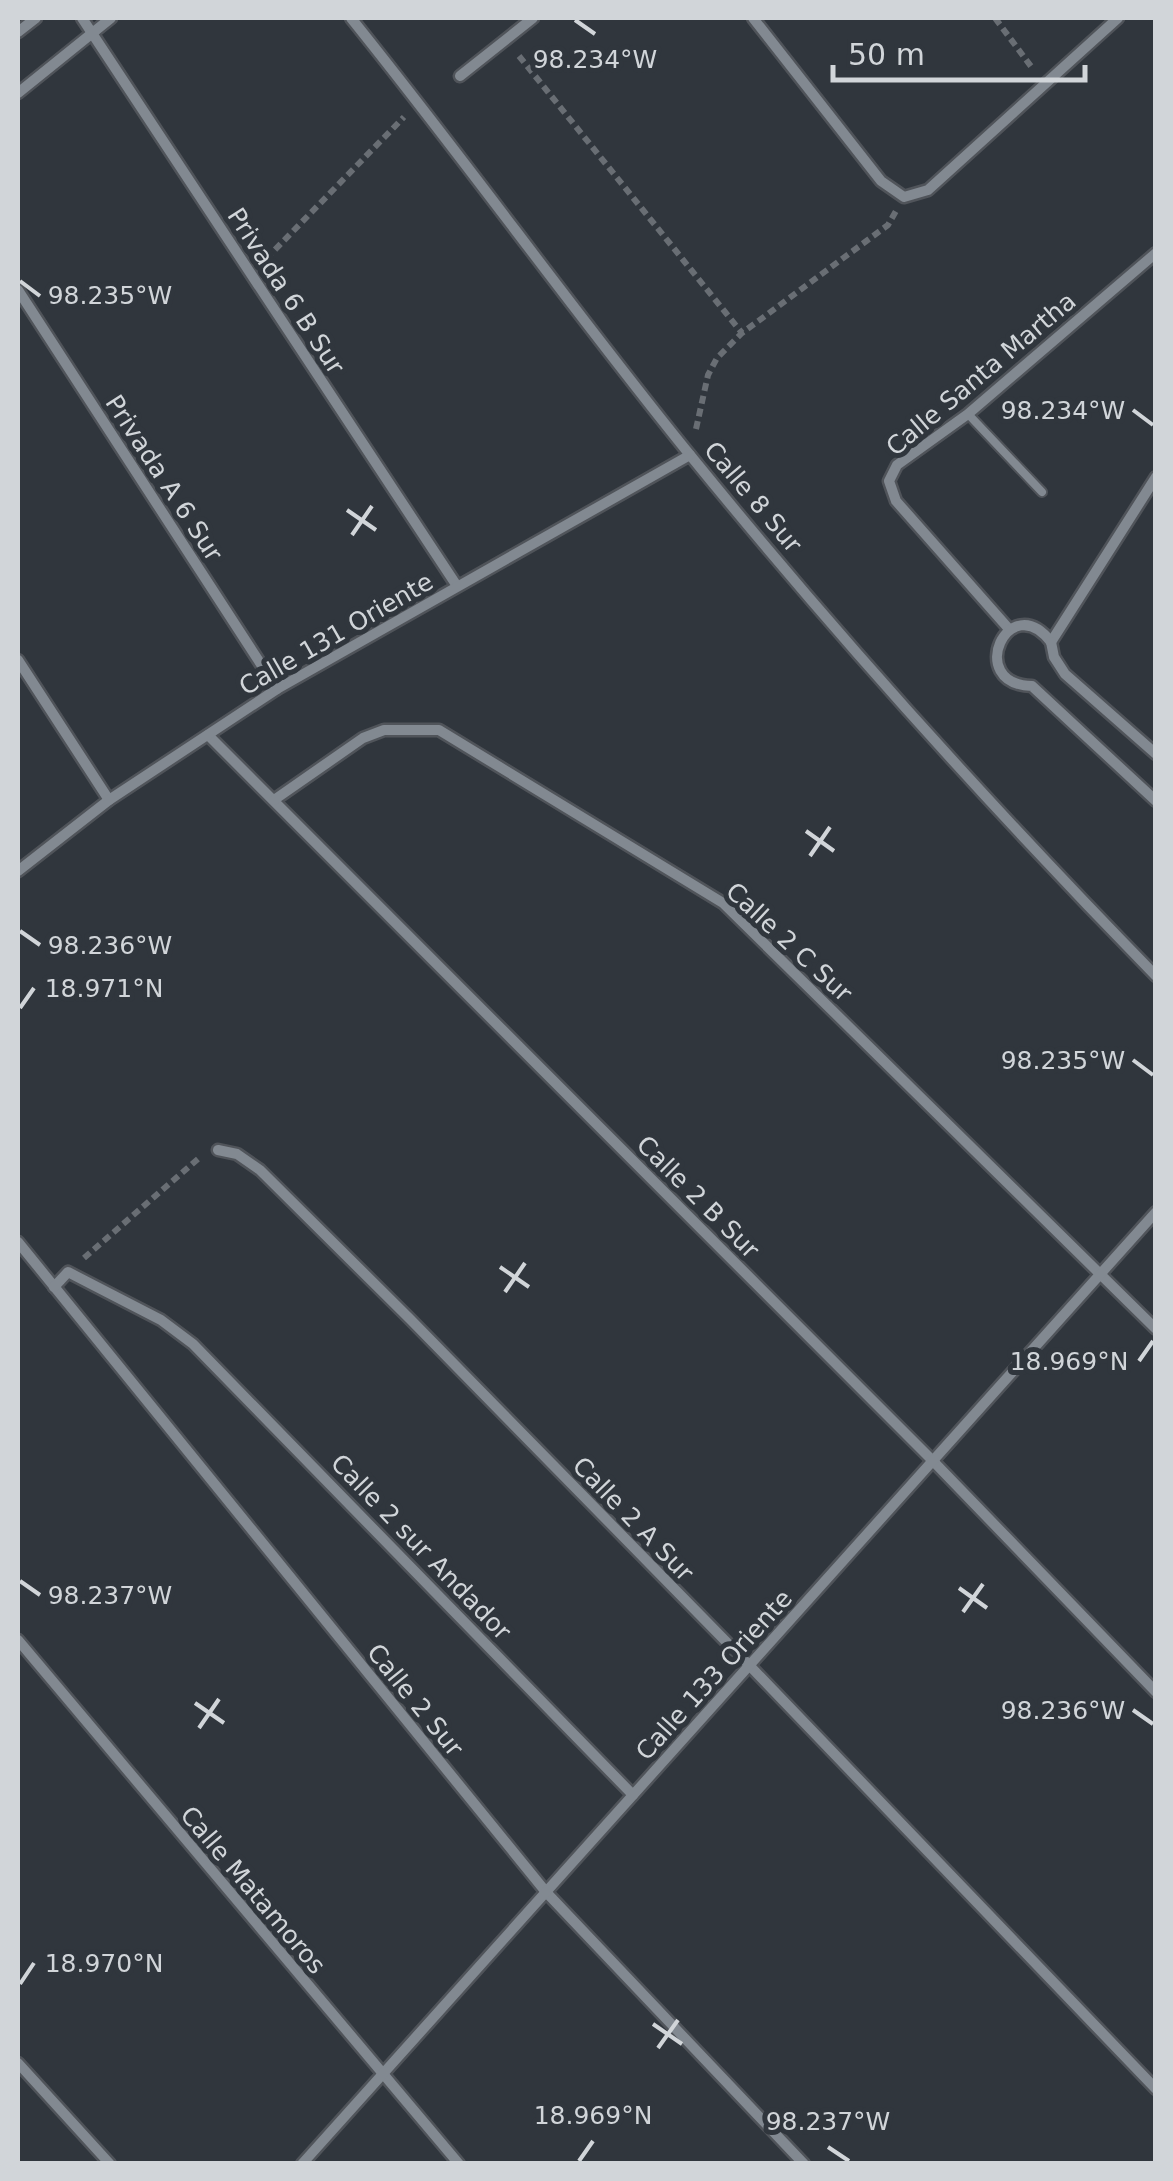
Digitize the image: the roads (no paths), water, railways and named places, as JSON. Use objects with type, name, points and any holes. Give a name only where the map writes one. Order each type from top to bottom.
[{"type":"street","points":[[18,32],[36,18]]},
{"type":"street","name":"Privada 6 B Sur","points":[[82,18],[457,586]]},
{"type":"street","points":[[18,93],[111,18]]},
{"type":"street","name":"Calle 8 Sur","points":[[351,18],[690,454],[901,704],[1042,860],[1156,976]]},
{"type":"street","points":[[460,76],[533,18]]},
{"type":"street","points":[[753,18],[881,181],[904,197],[928,190],[1118,18]]},
{"type":"street","name":"Calle Santa Martha","points":[[1010,629],[896,501],[889,482],[897,466],[968,414],[1156,252]]},
{"type":"street","name":"Privada A 6 Sur","points":[[18,290],[277,689]]},
{"type":"street","name":"Calle 131 Oriente","points":[[18,871],[108,800],[277,689],[690,454]]},
{"type":"street","points":[[1051,642],[1154,482]]},
{"type":"street","points":[[1156,754],[1065,674],[1044,632],[1021,625],[1010,629],[997,646],[998,665],[1004,675],[1020,686],[1032,686],[1156,801]]},
{"type":"street","points":[[18,660],[108,800]]},
{"type":"street","name":"Calle 2 C Sur","points":[[274,800],[363,738],[384,730],[438,730],[723,903],[1156,1329]]},
{"type":"street","name":"Calle 2 B Sur","points":[[208,736],[933,1461],[1156,1692]]},
{"type":"street","name":"Calle 2 A Sur","points":[[218,1150],[237,1154],[260,1170],[410,1319],[1156,2089]]},
{"type":"street","name":"Calle 133 Oriente","points":[[302,2164],[1156,1212]]},
{"type":"street","name":"Calle 2 Sur","points":[[18,1242],[546,1892],[804,2164]]},
{"type":"street","name":"Calle 2 sur Andador","points":[[54,1287],[68,1272],[193,1344],[633,1795]]},
{"type":"street","name":"Calle Matamoros","points":[[18,1640],[459,2164]]},
{"type":"street","points":[[18,2063],[110,2164]]},
{"type":"lane","points":[[968,414],[1042,492]]}]
